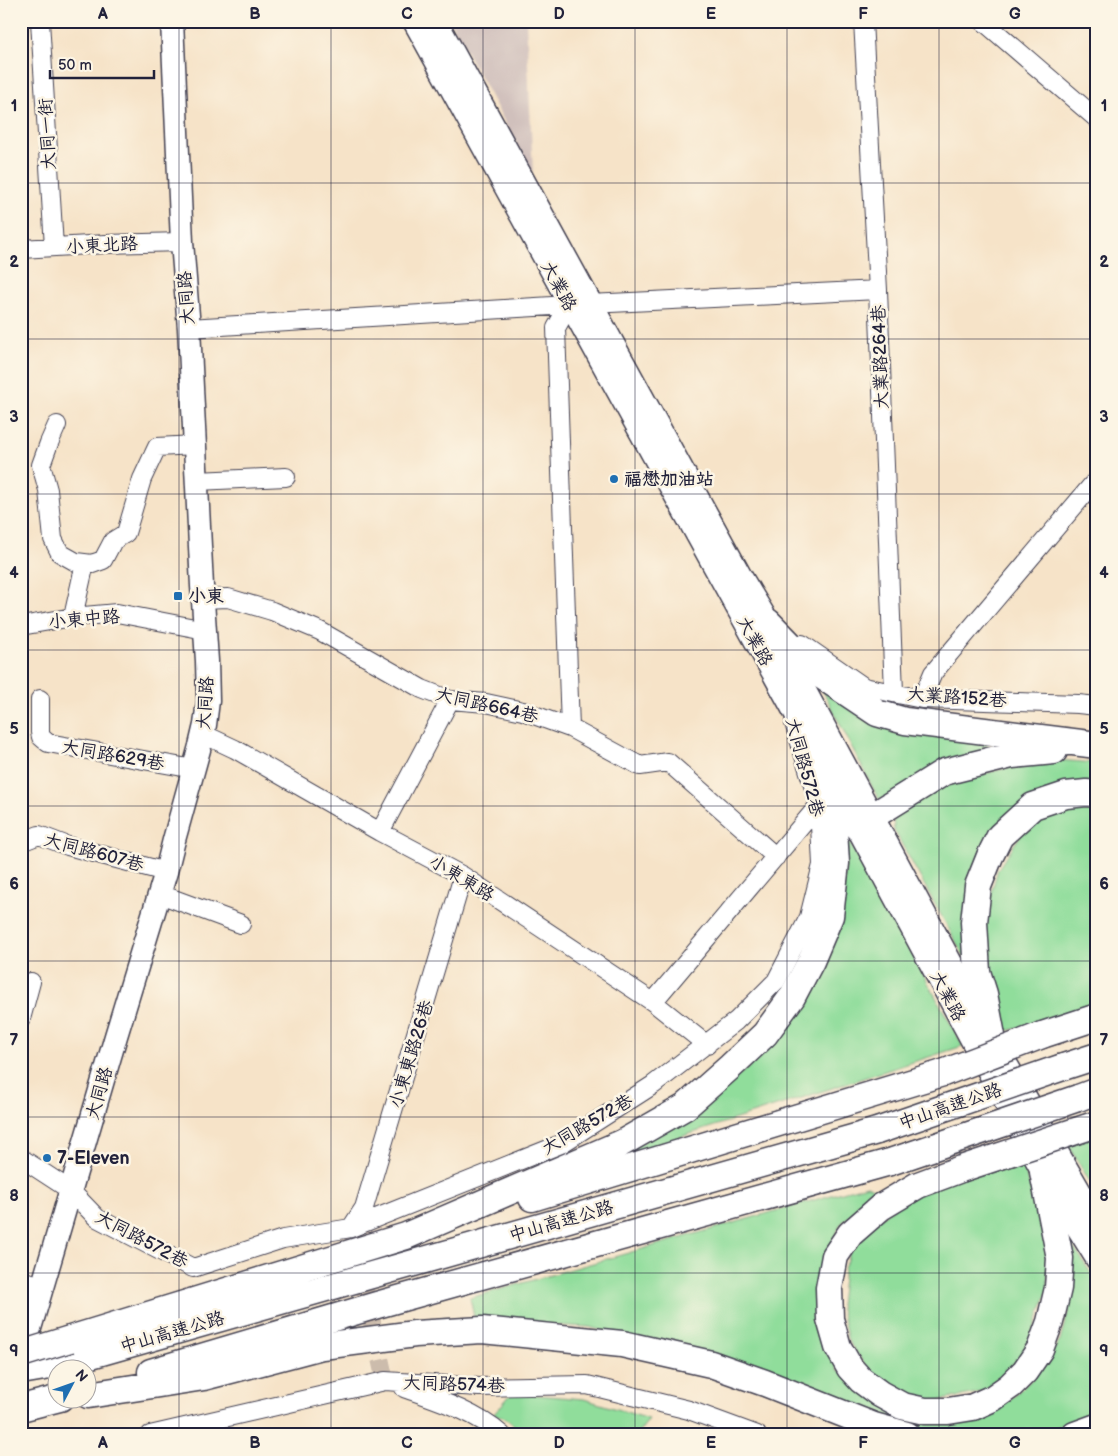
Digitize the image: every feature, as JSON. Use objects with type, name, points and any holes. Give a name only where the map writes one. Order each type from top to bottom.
[{"type":"highway","points":[[768,622],[819,674],[876,713],[905,721],[1097,746]]},
{"type":"highway","points":[[866,822],[944,772],[1012,755],[1097,746]]},
{"type":"highway","points":[[406,1236],[622,1143],[684,1107],[765,1034],[792,997],[830,916],[836,863],[832,814],[814,747]]},
{"type":"highway","points":[[993,1041],[978,972],[974,922],[978,886],[987,864],[1000,836],[1033,806],[1066,795],[1097,794]]},
{"type":"highway","points":[[21,1354],[943,1073],[1042,1035],[1097,1017]]},
{"type":"highway","name":"中山高速公路","points":[[21,1371],[56,1364],[877,1131],[1097,1056]]},
{"type":"highway","name":"中山高速公路","points":[[98,1387],[376,1305],[890,1162],[1087,1095]]},
{"type":"highway","points":[[1043,1172],[1060,1258],[1058,1288],[1050,1322],[1040,1349],[1025,1371],[1010,1386],[993,1398],[973,1407],[948,1411],[925,1411],[902,1406],[880,1394],[861,1380],[850,1368],[838,1346],[830,1319],[829,1288],[835,1256],[850,1234],[881,1207],[918,1185],[1095,1125]]},
{"type":"highway","points":[[98,1394],[204,1377],[322,1346],[415,1334],[482,1330],[622,1344],[711,1364],[774,1386],[874,1426],[907,1435]]},
{"type":"highway","points":[[21,1408],[48,1402]]},
{"type":"highway","points":[[1075,1435],[1097,1427]]},
{"type":"main road","name":"大同路","points":[[21,1359],[32,1283],[70,1190],[160,894],[203,734],[208,701],[189,328],[182,242],[172,21]]},
{"type":"main road","name":"大業路","points":[[414,21],[509,175],[580,305],[785,696],[814,747],[866,822],[1097,1221]]},
{"type":"main road","name":"大業路","points":[[436,21],[509,175]]},
{"type":"main road","name":"大業路","points":[[580,305],[768,622],[866,822],[1043,1172],[1097,1259]]},
{"type":"street","name":"大同一街","points":[[40,21],[54,247]]},
{"type":"street","name":"大業路264巷","points":[[863,21],[878,290],[894,692]]},
{"type":"street","points":[[983,21],[1097,119]]},
{"type":"street","name":"小東北路","points":[[21,249],[182,242]]},
{"type":"street","points":[[189,328],[878,290]]},
{"type":"street","points":[[570,728],[556,328],[580,305]]},
{"type":"street","points":[[58,425],[42,464],[48,490],[53,538],[60,553],[76,562],[92,564],[102,560],[114,541],[126,532],[142,479],[157,447],[195,445]]},
{"type":"street","points":[[197,480],[286,477]]},
{"type":"street","points":[[922,698],[933,673],[1097,480]]},
{"type":"street","points":[[73,617],[85,563]]},
{"type":"street","name":"大業路152巷","points":[[741,577],[802,644],[864,687],[922,698],[1097,706]]},
{"type":"street","name":"大同路664巷","points":[[202,599],[228,598],[272,611],[320,631],[422,689],[450,700],[486,703],[522,710],[570,728],[640,766],[668,762],[776,857]]},
{"type":"street","name":"小東中路","points":[[21,626],[73,617],[117,613],[205,630]]},
{"type":"street","name":"大同路572巷","points":[[21,1158],[70,1190],[97,1218],[193,1268],[282,1239],[351,1228],[561,1144],[653,1085],[736,1021],[776,981],[809,917],[822,864],[818,805],[785,696]]},
{"type":"street","name":"大同路629巷","points":[[40,699],[40,732],[41,736],[48,743],[194,769]]},
{"type":"street","points":[[380,832],[450,700]]},
{"type":"street","name":"小東東路","points":[[203,734],[235,749],[380,832],[463,876],[653,1002],[707,1045]]},
{"type":"street","points":[[653,1002],[818,805]]},
{"type":"street","name":"大同路607巷","points":[[21,842],[39,835],[68,846],[166,872]]},
{"type":"street","name":"小東東路26巷","points":[[351,1228],[364,1208],[463,876]]},
{"type":"street","points":[[160,894],[241,924]]},
{"type":"street","points":[[21,1019],[31,982]]},
{"type":"street","points":[[385,1381],[454,1405],[492,1426],[502,1435]]},
{"type":"street","name":"大同路574巷","points":[[150,1435],[385,1381],[479,1387],[587,1385],[689,1410],[757,1435]]},
{"type":"shaded area","points":[[450,21],[526,21],[533,174]]},
{"type":"green space","points":[[822,689],[988,743],[987,750],[879,800]]},
{"type":"green space","points":[[1042,759],[1097,763],[1097,787],[1001,820],[967,962],[894,830],[893,815],[952,782]]},
{"type":"green space","points":[[1097,805],[1097,1006],[1069,1018],[1005,1031],[985,960],[985,915],[998,869],[1028,824],[1060,806]]},
{"type":"green space","points":[[848,839],[963,1046],[618,1157],[696,1110],[755,1062],[803,991],[843,894]]},
{"type":"green space","points":[[1097,1135],[1097,1193],[1067,1144]]},
{"type":"green space","points":[[1020,1157],[1046,1235],[1048,1290],[1026,1352],[986,1391],[928,1403],[894,1389],[868,1369],[848,1341],[840,1305],[844,1269],[853,1242],[908,1195]]},
{"type":"green space","points":[[867,1185],[878,1190],[840,1225],[826,1256],[837,1370],[959,1422],[996,1412],[1031,1380],[1060,1341],[1071,1301],[1070,1242],[1097,1282],[1097,1413],[1039,1433],[971,1435],[915,1431],[773,1376],[589,1327],[475,1321],[470,1298]]},
{"type":"green space","points":[[512,1393],[584,1399],[649,1419],[637,1435],[527,1435],[505,1418],[494,1414]]},
{"type":"tunnel","points":[[351,1228],[385,1381]]},
{"type":"place","name":"福懋加油站","points":[[614,479]]},
{"type":"place","name":"小東","points":[[178,596]]},
{"type":"place","name":"7-Eleven","points":[[47,1158]]}]
